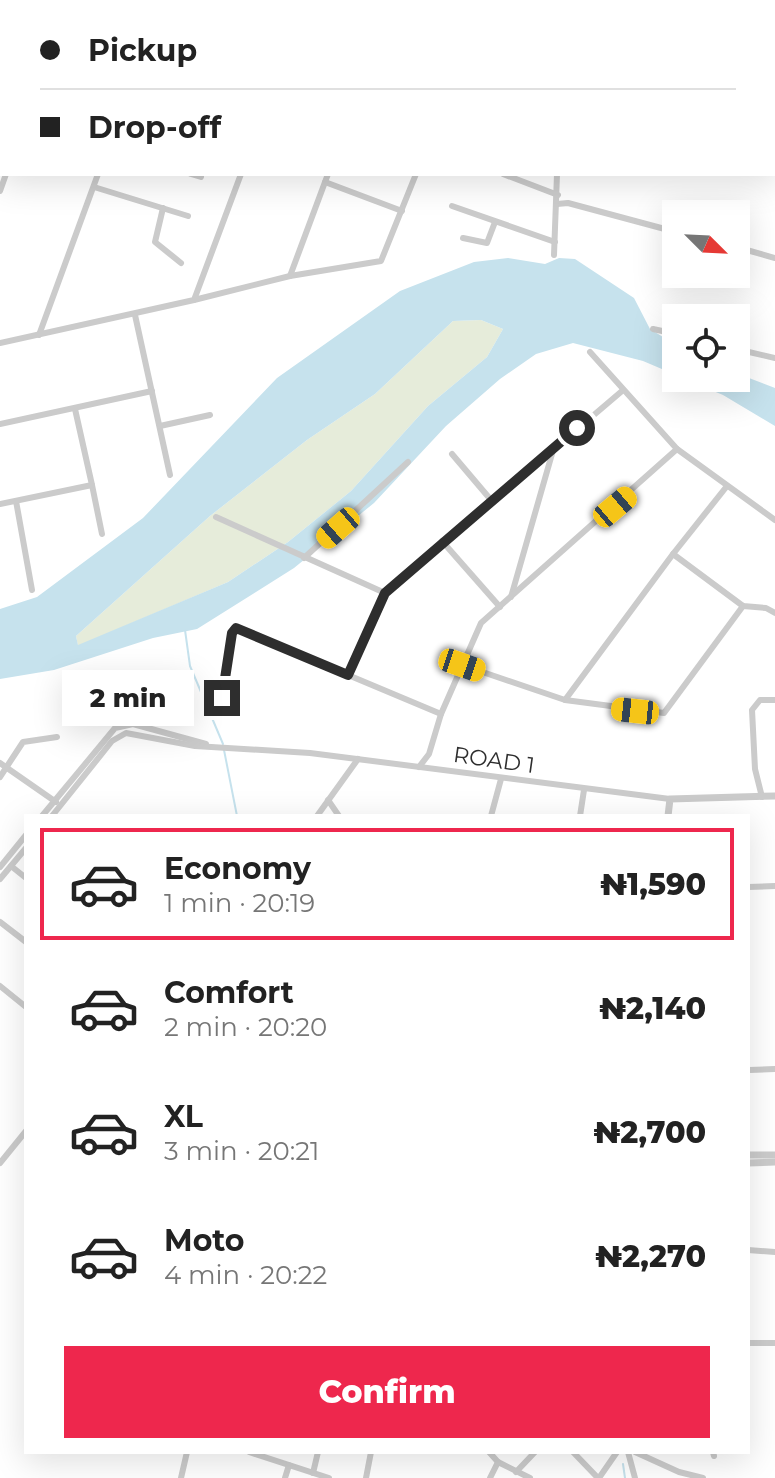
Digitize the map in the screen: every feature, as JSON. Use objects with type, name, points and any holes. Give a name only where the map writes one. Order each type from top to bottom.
[{"type":"street","points":[[39,335],[97,176]]},
{"type":"street","points":[[194,300],[240,176]]},
{"type":"street","points":[[290,276],[327,176]]},
{"type":"street","points":[[0,343],[135,315],[290,276],[381,261],[415,176]]},
{"type":"street","points":[[508,176],[558,195]]},
{"type":"street","points":[[554,255],[557,176]]},
{"type":"street","points":[[325,182],[402,211]]},
{"type":"street","points":[[94,187],[188,216]]},
{"type":"street","points":[[557,204],[568,203],[662,228]]},
{"type":"street","points":[[452,206],[555,242]]},
{"type":"street","points":[[163,208],[155,242],[181,263]]},
{"type":"street","points":[[463,238],[487,243],[495,222]]},
{"type":"street","points":[[750,251],[775,258]]},
{"type":"street","points":[[135,315],[170,475]]},
{"type":"street","points":[[653,329],[662,331]]},
{"type":"street","points":[[590,352],[677,449],[775,520]]},
{"type":"street","points":[[750,352],[775,358]]},
{"type":"street","points":[[0,424],[152,391]]},
{"type":"street","points":[[348,675],[385,593],[442,541],[622,391]]},
{"type":"street","points":[[75,409],[102,534]]},
{"type":"street","points":[[160,426],[210,415]]},
{"type":"street","points":[[511,597],[554,447]]},
{"type":"street","points":[[419,767],[429,754],[441,714],[479,627],[677,449]]},
{"type":"street","points":[[452,454],[491,500]]},
{"type":"street","points":[[304,558],[408,462]]},
{"type":"street","points":[[0,504],[92,485]]},
{"type":"street","points":[[565,700],[727,486]]},
{"type":"street","points":[[16,501],[32,590]]},
{"type":"street","points":[[216,517],[385,593]]},
{"type":"street","points":[[442,541],[500,607]]},
{"type":"street","points":[[673,554],[743,606],[766,608],[775,613]]},
{"type":"street","points":[[462,665],[565,700],[664,713],[743,606]]},
{"type":"street","points":[[222,698],[232,633],[236,628],[441,714]]},
{"type":"street","points":[[762,797],[755,769],[752,710],[760,700],[775,700]]},
{"type":"street","name":"ROAD 1","points":[[58,803],[119,735],[141,733],[212,746],[358,759],[670,799],[775,796]]},
{"type":"street","points":[[0,777],[23,742],[57,737]]},
{"type":"street","points":[[429,754],[438,770]]},
{"type":"street","points":[[318,814],[358,759]]},
{"type":"street","points":[[0,763],[58,803]]},
{"type":"street","points":[[492,814],[501,779]]},
{"type":"street","points":[[580,814],[584,790]]},
{"type":"street","points":[[668,814],[670,799]]},
{"type":"street","points":[[328,800],[338,814]]},
{"type":"street","points":[[44,814],[58,803]]},
{"type":"street","points":[[53,814],[58,803]]},
{"type":"street","points":[[0,867],[24,837]]},
{"type":"street","points":[[0,879],[24,850]]},
{"type":"street","points":[[11,866],[24,876]]},
{"type":"street","points":[[750,887],[775,886]]},
{"type":"street","points":[[0,922],[24,940]]},
{"type":"street","points":[[0,986],[24,1005]]},
{"type":"street","points":[[750,1070],[775,1069]]},
{"type":"street","points":[[0,1163],[24,1133]]},
{"type":"street","points":[[750,1155],[775,1155]]},
{"type":"street","points":[[750,1163],[775,1162]]},
{"type":"street","points":[[750,1250],[775,1252]]},
{"type":"street","points":[[750,1343],[775,1343]]},
{"type":"street","points":[[181,1478],[187,1454]]},
{"type":"street","points":[[255,1454],[329,1478]]},
{"type":"street","points":[[317,1475],[318,1454]]},
{"type":"street","points":[[366,1478],[371,1454]]},
{"type":"street","points":[[491,1454],[498,1462],[530,1478]]},
{"type":"street","points":[[516,1472],[533,1454]]},
{"type":"street","points":[[575,1454],[598,1478],[616,1454]]},
{"type":"street","points":[[629,1454],[635,1478]]},
{"type":"street","points":[[639,1454],[703,1478]]},
{"type":"street","points":[[490,1478],[498,1462]]},
{"type":"street","points":[[285,1478],[289,1465]]},
{"type":"green space","points":[[481,320],[503,329],[487,357],[428,406],[351,491],[288,542],[228,582],[78,646],[76,636],[210,516],[307,440],[375,394],[453,321]]},
{"type":"water","points":[[508,258],[545,264],[559,258],[575,259],[634,298],[650,329],[662,336],[662,369],[573,343],[536,354],[500,379],[446,426],[374,503],[294,568],[197,629],[153,638],[54,670],[0,679],[0,609],[37,597],[143,518],[277,378],[400,291],[474,262]],"holes":[[[481,320],[503,329],[487,357],[428,406],[351,491],[288,542],[228,582],[78,645],[76,636],[210,516],[307,440],[375,394],[453,321]]]},
{"type":"water","points":[[750,378],[775,388],[775,426],[716,392],[750,392]]},
{"type":"waterway","points":[[185,630],[190,666],[223,744]]},
{"type":"waterway","points":[[224,750],[237,814]]},
{"type":"waterway","points":[[623,1464],[625,1478]]},
{"type":"route","points":[[222,698],[232,633],[236,628],[348,675],[385,593],[577,428]]}]
